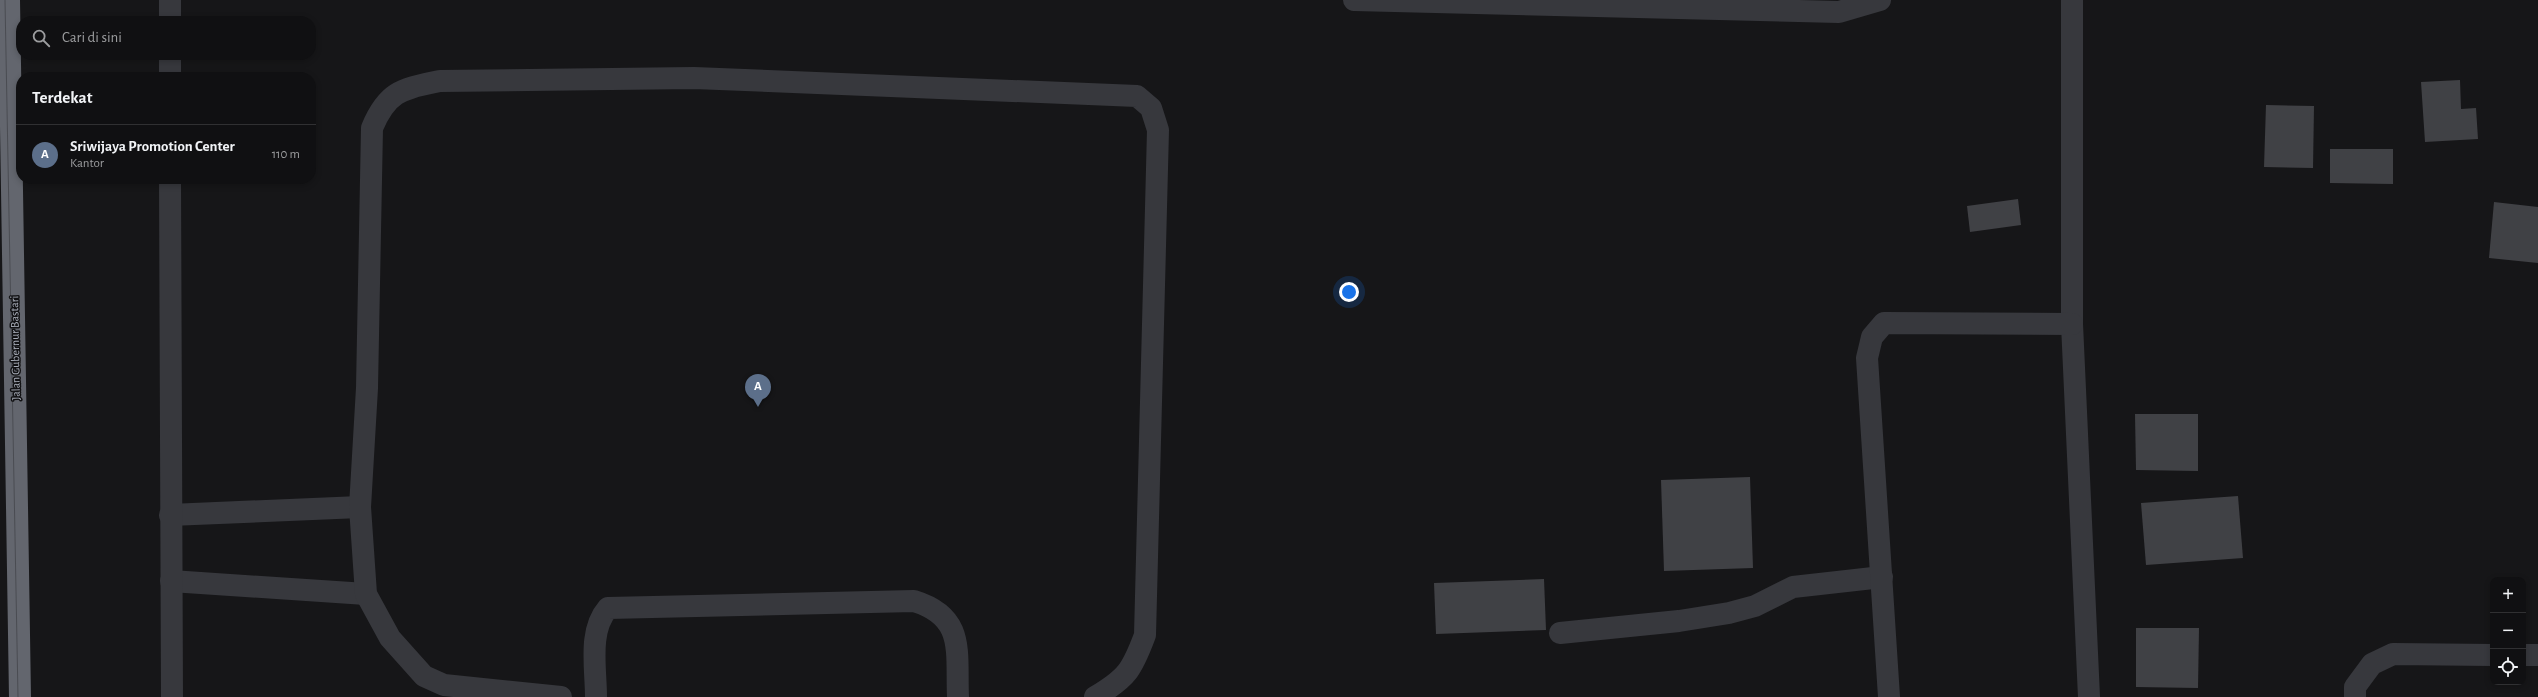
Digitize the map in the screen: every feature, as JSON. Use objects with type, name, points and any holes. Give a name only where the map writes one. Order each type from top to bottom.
[{"type":"highway","name":"Jalan Gubernur Bastari","points":[[9,0],[20,697]]},
{"type":"street","points":[[170,0],[170,16]]},
{"type":"street","points":[[1354,0],[1839,12],[1880,0]]},
{"type":"street","points":[[2072,0],[2072,324],[2088,697]]},
{"type":"street","points":[[170,60],[170,72]]},
{"type":"street","points":[[561,697],[444,685],[424,676],[390,638],[366,594],[360,507],[367,388],[372,128],[378,113],[403,89],[440,81],[694,78],[1137,96],[1151,108],[1158,130],[1145,635],[1135,663],[1118,683],[1095,697]]},
{"type":"street","points":[[170,184],[170,515],[172,697]]},
{"type":"street","points":[[1889,697],[1867,358],[1872,337],[1884,323],[2072,324]]},
{"type":"street","points":[[170,515],[360,507]]},
{"type":"street","points":[[1560,633],[1729,613],[1754,606],[1793,587],[1882,577]]},
{"type":"street","points":[[171,581],[366,594]]},
{"type":"street","points":[[596,697],[595,638],[600,618],[608,608],[914,601],[928,606],[949,621],[955,638],[958,697]]},
{"type":"street","points":[[2355,697],[2355,687],[2372,664],[2394,654],[2490,655]]},
{"type":"street","points":[[2526,655],[2538,655]]},
{"type":"building","points":[[2460,80],[2461,109],[2476,108],[2478,139],[2425,142],[2421,82]]},
{"type":"building","points":[[2266,105],[2314,106],[2313,168],[2264,167]]},
{"type":"building","points":[[2330,149],[2393,149],[2393,184],[2330,183]]},
{"type":"building","points":[[2018,199],[2021,225],[1970,232],[1967,206]]},
{"type":"building","points":[[2494,202],[2538,207],[2538,263],[2489,258]]},
{"type":"building","points":[[2135,414],[2198,414],[2198,471],[2136,470]]},
{"type":"building","points":[[1750,477],[1753,568],[1664,571],[1661,480]]},
{"type":"building","points":[[2238,496],[2243,558],[2146,565],[2141,503]]},
{"type":"building","points":[[1544,579],[1546,630],[1436,634],[1434,583]]},
{"type":"building","points":[[2136,628],[2199,628],[2198,688],[2136,687]]},
{"type":"tram line","points":[[5,0],[18,697]]},
{"type":"place","name":"Sriwijaya Promotion Center","points":[[758,407]]}]
